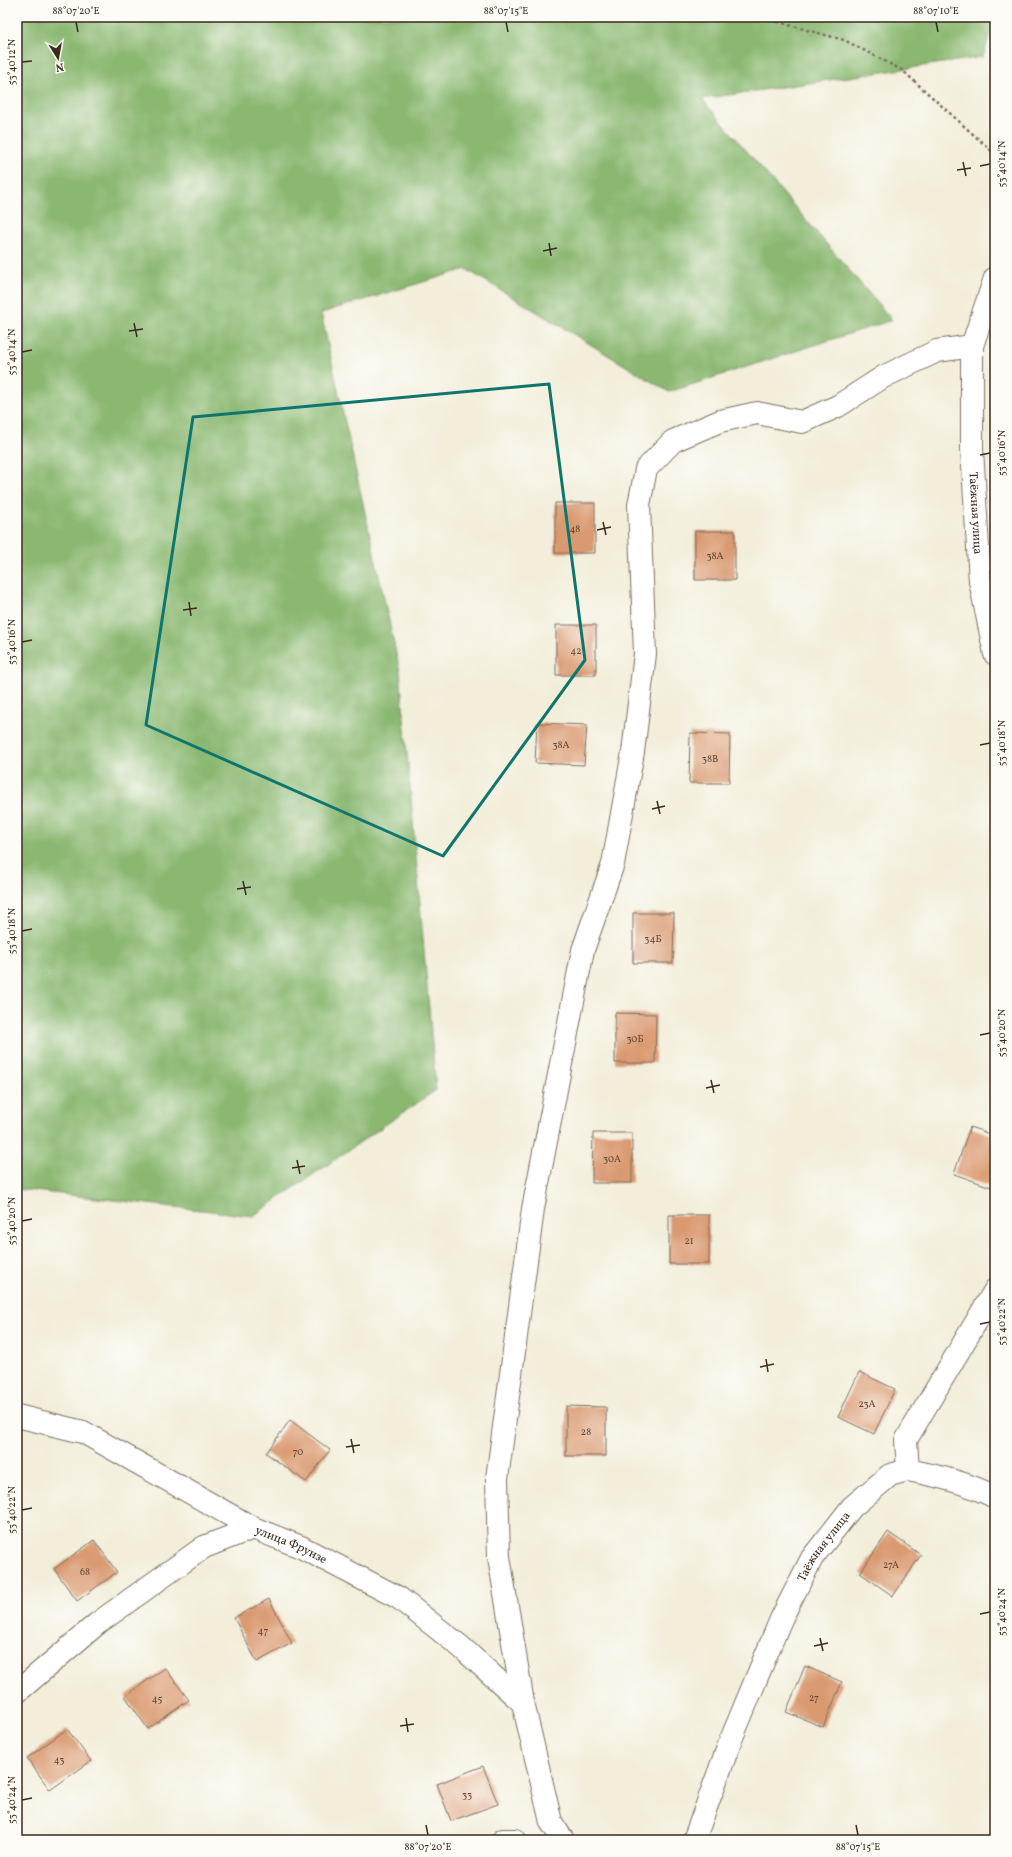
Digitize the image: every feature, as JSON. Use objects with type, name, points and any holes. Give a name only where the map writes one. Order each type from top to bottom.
[{"type":"street","name":"Таёжная улица","points":[[995,278],[972,346],[972,448],[980,580],[995,654]]},
{"type":"street","points":[[563,1840],[551,1822],[523,1703],[498,1557],[497,1479],[533,1209],[583,950],[613,864],[633,752],[645,654],[638,505],[646,469],[673,441],[720,421],[757,413],[802,422],[838,406],[883,377],[937,351],[972,346]]},
{"type":"street","points":[[995,1290],[906,1440],[908,1470],[939,1476],[982,1490],[995,1497]]},
{"type":"street","points":[[17,1416],[83,1432],[253,1528]]},
{"type":"street","name":"Таёжная улица","points":[[694,1840],[730,1742],[781,1619],[812,1558],[852,1507],[890,1475],[908,1470]]},
{"type":"street","name":"улица Фрунзе","points":[[17,1692],[98,1623],[204,1547],[253,1528],[300,1546],[399,1598],[461,1647],[523,1703]]},
{"type":"street","points":[[502,1840],[515,1840]]},
{"type":"path","points":[[760,17],[844,40],[902,70],[995,154]]},
{"type":"highlighted area","points":[[549,384],[585,660],[443,856],[146,725],[193,417]]},
{"type":"green space","points":[[17,17],[995,17],[983,57],[702,99],[892,320],[669,392],[466,269],[321,313],[400,671],[436,1090],[253,1216],[17,1189]]},
{"type":"building","points":[[555,503],[595,503],[595,553],[555,553]]},
{"type":"building","points":[[695,531],[735,531],[735,580],[695,580]]},
{"type":"building","points":[[556,625],[596,625],[596,675],[556,675]]},
{"type":"building","points":[[537,723],[587,725],[584,765],[535,763]]},
{"type":"building","points":[[690,733],[730,734],[729,783],[689,783]]},
{"type":"building","points":[[633,913],[674,913],[673,963],[633,963]]},
{"type":"building","points":[[615,1013],[656,1014],[655,1063],[615,1063]]},
{"type":"building","points":[[970,1127],[995,1136],[995,1176],[991,1187],[954,1174]]},
{"type":"building","points":[[593,1133],[632,1133],[632,1183],[592,1183]]},
{"type":"building","points":[[669,1215],[709,1215],[709,1264],[669,1264]]},
{"type":"building","points":[[859,1372],[895,1389],[874,1434],[838,1417]]},
{"type":"building","points":[[566,1406],[606,1407],[606,1456],[566,1456]]},
{"type":"building","points":[[290,1420],[330,1450],[306,1482],[266,1453]]},
{"type":"building","points":[[888,1532],[921,1555],[893,1596],[860,1573]]},
{"type":"building","points":[[94,1540],[117,1572],[77,1601],[54,1569]]},
{"type":"building","points":[[269,1599],[292,1643],[257,1662],[234,1618]]},
{"type":"building","points":[[805,1666],[842,1682],[823,1727],[786,1712]]},
{"type":"building","points":[[165,1668],[189,1700],[148,1729],[125,1696]]},
{"type":"building","points":[[67,1729],[91,1761],[50,1790],[27,1758]]},
{"type":"building","points":[[483,1766],[498,1804],[451,1821],[437,1784]]}]
